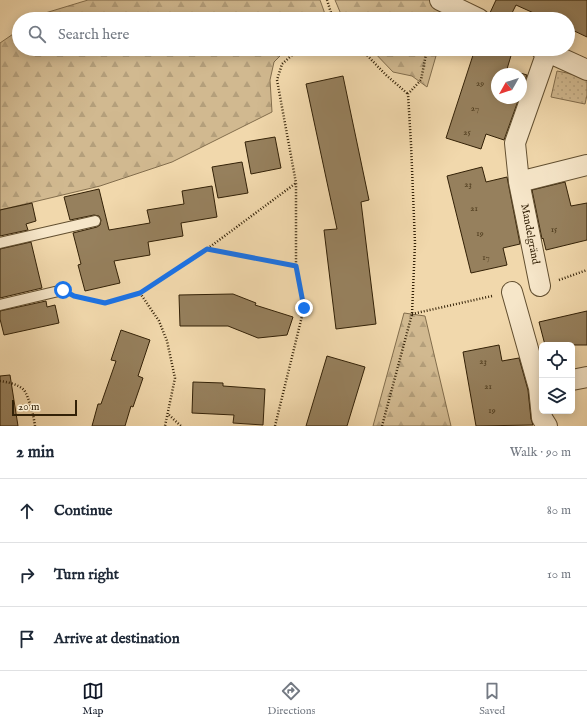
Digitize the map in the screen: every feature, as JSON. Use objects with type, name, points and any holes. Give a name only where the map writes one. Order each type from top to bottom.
[{"type":"street","points":[[440,0],[465,12]]},
{"type":"street","name":"Mandelgränd","points":[[540,286],[519,182],[515,142],[542,56]]},
{"type":"street","name":"Mandelgränd","points":[[555,56],[587,70]]},
{"type":"street","points":[[519,182],[587,165]]},
{"type":"street","points":[[512,292],[539,381]]},
{"type":"street","points":[[575,379],[587,377]]},
{"type":"street","points":[[542,414],[542,418],[547,426]]},
{"type":"lane","points":[[0,243],[95,221]]},
{"type":"lane","points":[[0,306],[63,290]]},
{"type":"path","points":[[327,0],[330,12]]},
{"type":"path","points":[[275,426],[304,308],[296,266],[296,183],[277,80],[282,64],[291,56]]},
{"type":"path","points":[[368,56],[386,75],[408,94],[415,243],[412,314],[382,426]]},
{"type":"path","points":[[408,94],[421,80],[426,56]]},
{"type":"path","points":[[63,290],[74,296],[105,303],[140,293],[207,249],[296,183]]},
{"type":"path","points":[[207,249],[296,266]]},
{"type":"path","points":[[140,293],[158,321],[167,341],[176,378],[166,426]]},
{"type":"path","points":[[0,381],[10,382],[23,389],[34,414],[35,426]]},
{"type":"path","points":[[169,415],[182,426]]},
{"type":"green space","points":[[88,0],[320,0],[324,12],[49,12]]},
{"type":"green space","points":[[335,0],[453,0],[449,12],[340,12]]},
{"type":"green space","points":[[12,35],[12,56],[280,56],[274,62],[270,80],[272,112],[172,162],[100,186],[0,210],[0,43]]},
{"type":"green space","points":[[378,56],[436,56],[427,87],[412,76],[393,72]]},
{"type":"green space","points":[[557,71],[587,77],[587,95],[585,104],[551,97]]},
{"type":"green space","points":[[404,313],[425,316],[451,426],[373,426]]},
{"type":"building","points":[[496,0],[587,0],[587,37],[575,31],[575,12],[532,12],[516,5],[512,12],[490,12]]},
{"type":"building","points":[[473,56],[511,56],[507,68],[491,68],[491,104],[517,104],[504,140],[486,134],[481,149],[446,138]]},
{"type":"building","points":[[343,76],[369,200],[361,202],[376,324],[336,329],[324,230],[337,229],[306,84]]},
{"type":"building","points":[[275,137],[281,168],[251,174],[245,142]]},
{"type":"building","points":[[242,162],[248,193],[218,198],[212,167]]},
{"type":"building","points":[[482,167],[486,182],[507,177],[520,244],[503,248],[507,265],[471,273],[447,176]]},
{"type":"building","points":[[565,182],[571,206],[587,203],[587,240],[546,250],[543,238],[542,239],[532,190]]},
{"type":"building","points":[[212,186],[217,217],[181,223],[183,236],[148,242],[150,255],[114,261],[120,283],[85,291],[78,265],[81,264],[73,233],[97,227],[100,225],[101,220],[99,216],[94,215],[70,220],[64,197],[99,189],[109,230],[150,223],[147,210],[184,204],[182,191]]},
{"type":"building","points":[[32,203],[36,221],[26,224],[28,230],[0,236],[0,210]]},
{"type":"building","points":[[31,242],[42,288],[0,298],[0,249]]},
{"type":"building","points":[[233,294],[256,303],[255,305],[293,317],[287,335],[258,338],[228,326],[180,326],[179,295]]},
{"type":"building","points":[[46,301],[47,307],[55,305],[59,323],[4,335],[0,319],[0,311]]},
{"type":"building","points":[[587,311],[587,345],[575,345],[575,342],[544,342],[539,322]]},
{"type":"building","points":[[121,330],[150,340],[138,376],[143,378],[133,407],[131,406],[125,426],[92,426],[98,404],[101,404],[116,361],[111,360]]},
{"type":"building","points":[[499,345],[502,361],[519,358],[528,390],[533,425],[476,426],[463,352]]},
{"type":"building","points":[[327,356],[365,367],[347,426],[306,426]]},
{"type":"building","points":[[10,375],[18,426],[0,426],[0,376]]},
{"type":"building","points":[[193,382],[223,383],[223,386],[265,389],[263,425],[233,423],[234,415],[192,413]]},
{"type":"route","points":[[63,290],[74,296],[105,303],[140,293],[207,249],[296,266],[304,308]]}]
